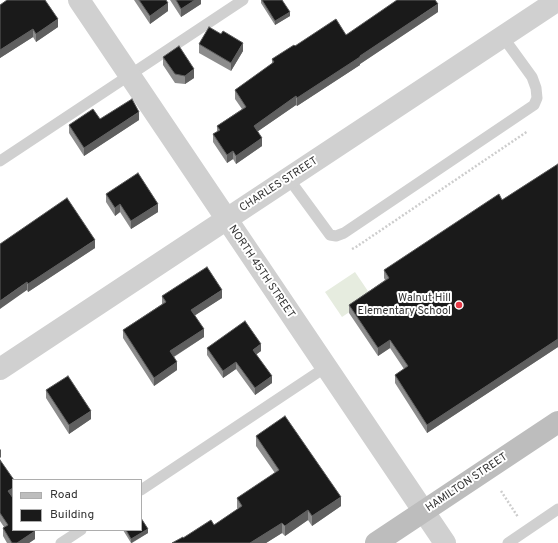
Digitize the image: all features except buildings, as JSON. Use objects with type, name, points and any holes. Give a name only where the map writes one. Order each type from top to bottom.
[{"type":"main road","name":"HAMILTON STREET","points":[[376,543],[558,422]]},
{"type":"street","name":"NORTH 45TH STREET","points":[[79,0],[445,543]]},
{"type":"street","name":"CHARLES STREET","points":[[0,369],[558,0]]},
{"type":"lane","points":[[0,161],[243,0]]},
{"type":"lane","points":[[288,178],[330,235],[336,236],[344,233],[534,105],[537,98],[536,88],[532,77],[503,37]]},
{"type":"lane","points":[[142,489],[326,367]]},
{"type":"lane","points":[[514,541],[558,509]]},
{"type":"lane","points":[[61,543],[79,531]]},
{"type":"path","points":[[501,491],[522,522]]},
{"type":"shaded area","points":[[355,272],[372,297],[342,317],[325,292]]},
{"type":"place","name":"Walnut Hill Elementary School","points":[[459,305]]}]
